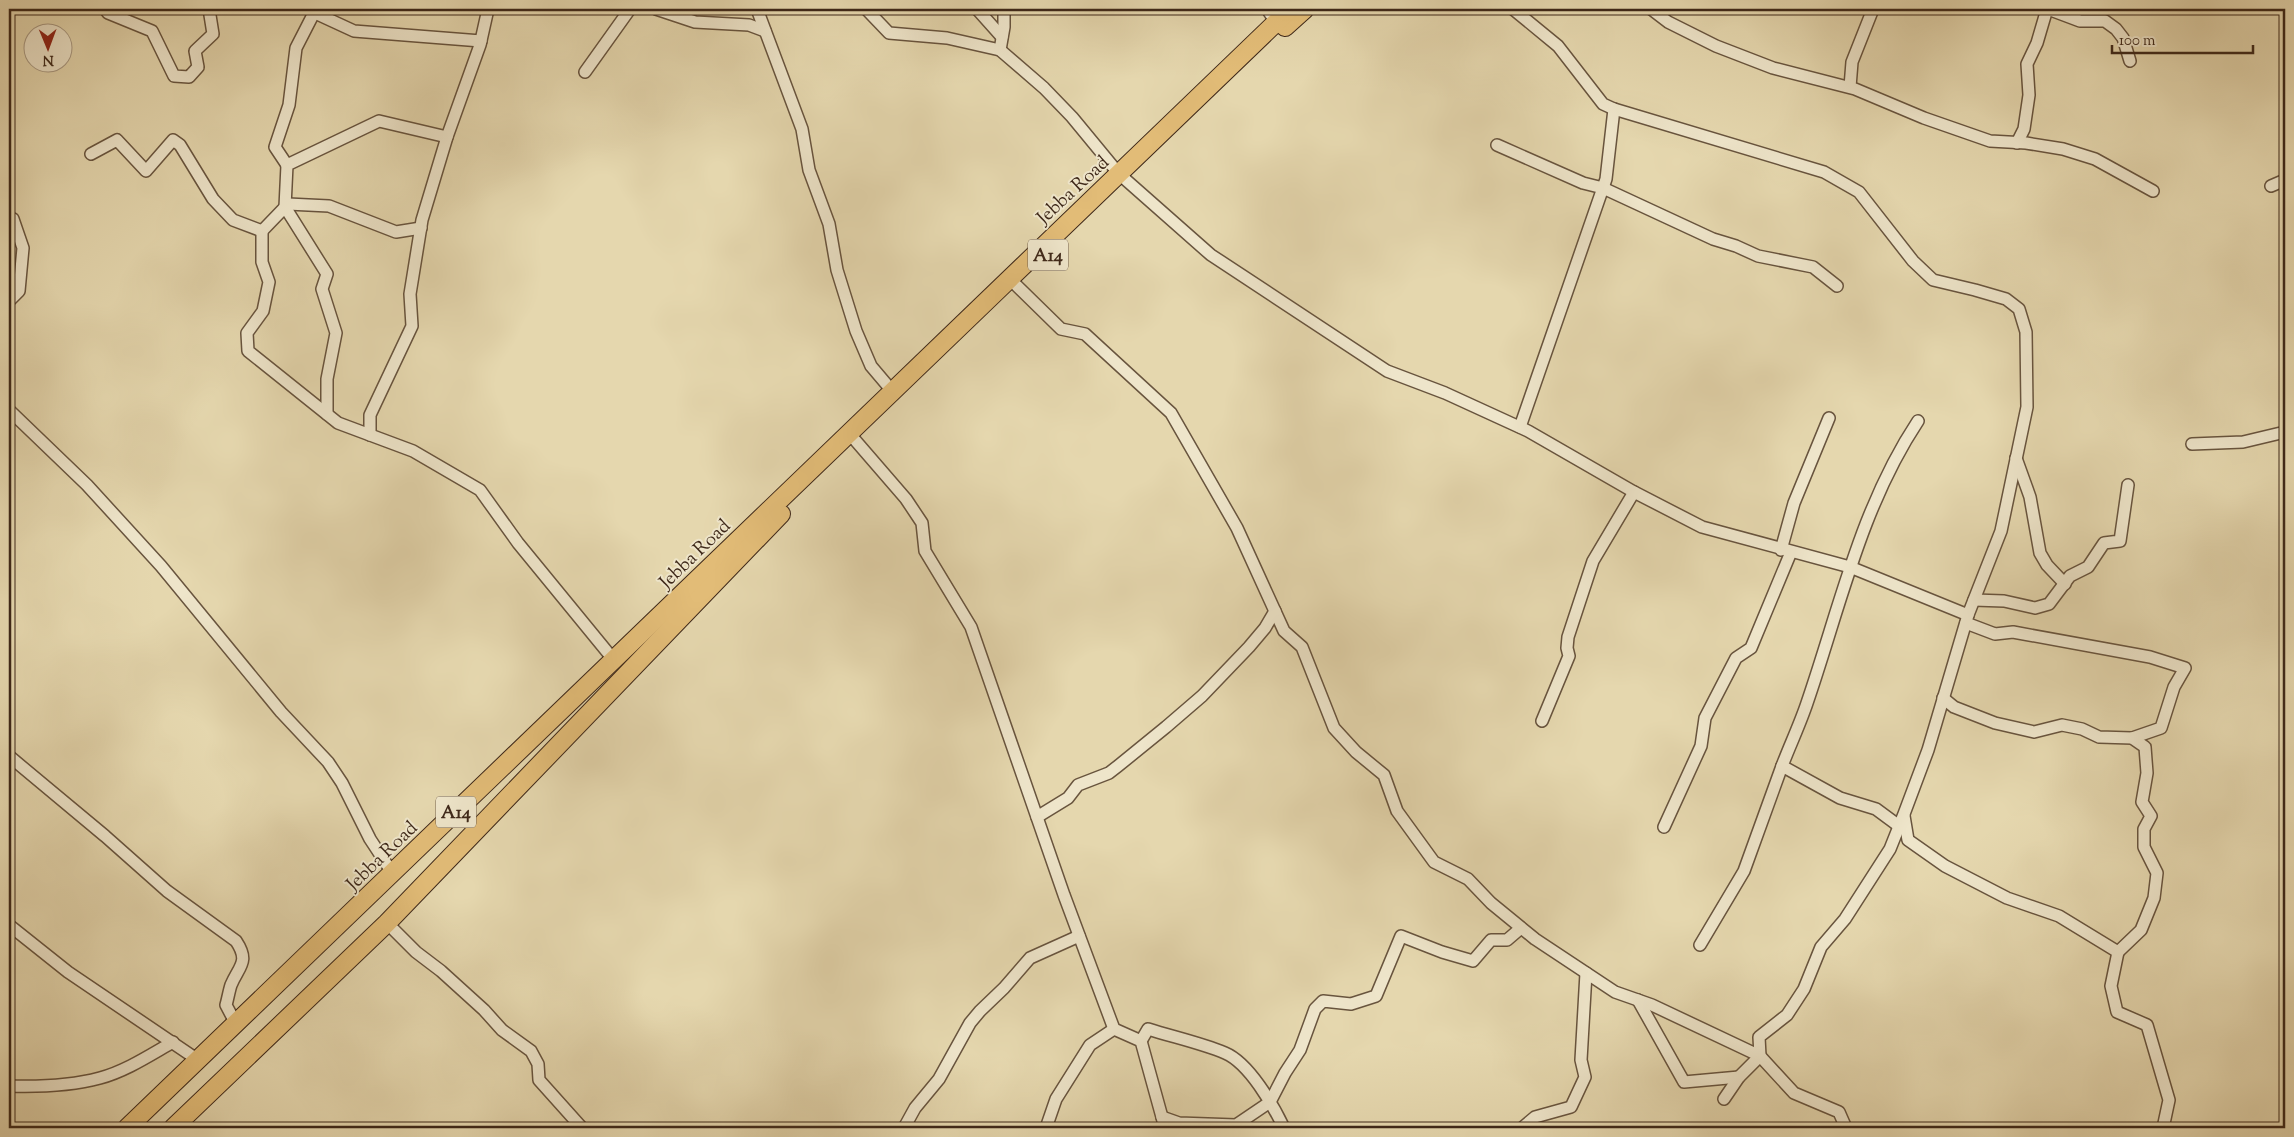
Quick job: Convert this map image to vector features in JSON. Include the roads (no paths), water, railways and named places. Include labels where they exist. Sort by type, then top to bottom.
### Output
[{"type":"highway","name":"Jebba Road","points":[[127,1128],[393,874],[613,659],[787,499],[855,440],[1016,285],[1123,177],[1271,15],[1290,9]]},
{"type":"highway","name":"Jebba Road","points":[[173,1128],[387,923],[787,499],[893,392],[1007,280],[1123,177],[1305,9]]},
{"type":"street","points":[[105,9],[108,13],[152,31],[174,76],[189,77],[198,67],[195,52],[213,34],[209,9]]},
{"type":"street","points":[[370,435],[370,415],[412,326],[410,294],[421,228],[447,137],[481,42],[488,9]]},
{"type":"street","points":[[585,72],[630,9]]},
{"type":"street","points":[[656,9],[695,22],[749,26],[765,31]]},
{"type":"street","points":[[758,9],[802,129],[809,170],[829,224],[837,270],[856,331],[871,366],[893,392]]},
{"type":"street","points":[[866,9],[889,33],[947,38],[1000,50],[1044,88],[1072,117],[1123,177],[1211,256],[1387,371],[1444,393],[1520,427],[1634,492],[1702,527],[1850,568],[1967,619],[1995,634],[2013,632],[2150,657],[2185,668],[2174,687],[2160,728],[2132,738],[2099,736],[2062,725],[2034,732],[1995,723],[1954,707],[1943,698]]},
{"type":"street","points":[[977,9],[1002,37]]},
{"type":"street","points":[[1000,50],[1004,9]]},
{"type":"street","points":[[1513,9],[1558,46],[1596,96],[1614,109],[1824,172],[1860,192],[1913,261],[1933,280],[2006,299],[2019,309],[2026,332],[2027,407],[2001,531],[1967,619],[1904,814],[1890,849],[1846,919],[1821,947],[1804,989],[1787,1015],[1759,1037],[1760,1056],[1739,1077],[1724,1099]]},
{"type":"street","points":[[1651,9],[1668,22],[1716,46],[1773,68],[1850,87],[1924,118],[1990,141],[2017,142],[2063,149],[2094,159],[2153,191]]},
{"type":"street","points":[[1850,87],[1852,62],[1874,9]]},
{"type":"street","points":[[2017,142],[2024,129],[2029,95],[2027,64],[2037,43],[2048,9],[2080,21],[2105,21],[2124,38],[2130,60]]},
{"type":"street","points":[[327,414],[327,379],[336,333],[322,289],[327,274],[285,207],[288,165],[275,147],[289,105],[296,48],[316,11],[354,31],[481,42]]},
{"type":"street","points":[[1520,427],[1606,179],[1614,109]]},
{"type":"street","points":[[288,165],[379,121],[447,137]]},
{"type":"street","points":[[91,154],[117,140],[146,172],[174,140],[180,145],[213,199],[234,220],[262,231]]},
{"type":"street","points":[[1497,145],[1583,183],[1603,188],[1713,239],[1736,246],[1758,256],[1813,267],[1837,286]]},
{"type":"street","points":[[2270,186],[2285,180]]},
{"type":"street","points":[[421,228],[396,232],[329,206],[288,204],[262,231],[262,262],[269,282],[262,311],[248,333],[248,351],[338,423],[413,451],[480,490],[518,543],[613,659]]},
{"type":"street","points":[[9,218],[13,219],[23,248],[19,291],[9,301]]},
{"type":"street","points":[[1016,285],[1061,329],[1085,334],[1171,413],[1237,528],[1284,630],[1302,647],[1334,728],[1356,752],[1384,775],[1397,811],[1434,862],[1468,879],[1491,903],[1521,928],[1615,992],[1638,1000],[1760,1056],[1794,1093],[1839,1112],[1846,1128]]},
{"type":"street","points":[[9,410],[87,485],[161,566],[281,712],[328,762],[342,783],[370,839],[393,874]]},
{"type":"street","points":[[1664,827],[1701,746],[1705,718],[1736,658],[1751,648],[1786,551],[1794,503],[1829,418]]},
{"type":"street","points":[[1700,945],[1744,871],[1807,703],[1875,497],[1894,459],[1918,421]]},
{"type":"street","points":[[2192,444],[2243,442],[2285,432]]},
{"type":"street","points":[[855,440],[906,499],[922,523],[926,551],[971,627],[1079,936],[1114,1029],[1141,1041]]},
{"type":"street","points":[[2016,458],[2030,497],[2040,553],[2047,565],[2065,584]]},
{"type":"street","points":[[1974,600],[2004,601],[2034,608],[2049,604],[2070,576],[2088,567],[2104,543],[2120,541],[2128,485]]},
{"type":"street","points":[[1542,721],[1569,656],[1567,648],[1568,637],[1593,561],[1634,492]]},
{"type":"street","points":[[1037,817],[1068,798],[1078,785],[1108,773],[1118,766],[1202,696],[1249,647],[1265,628],[1275,611]]},
{"type":"street","points":[[2132,738],[2145,747],[2147,773],[2142,802],[2151,816],[2144,829],[2144,846],[2157,873],[2154,898],[2141,930],[2118,952],[2111,986],[2117,1012],[2147,1025],[2169,1100],[2163,1128]]},
{"type":"street","points":[[9,756],[106,836],[167,891],[236,941],[243,952],[242,965],[232,984],[226,1005],[236,1024]]},
{"type":"street","points":[[1782,766],[1840,798],[1876,809],[1899,826]]},
{"type":"street","points":[[1904,814],[1908,840],[1945,866],[2007,898],[2059,916],[2118,952]]},
{"type":"street","points":[[387,923],[416,952],[441,971],[484,1010],[502,1030],[531,1051],[538,1064],[539,1080],[582,1128]]},
{"type":"street","points":[[9,926],[68,972],[198,1060]]},
{"type":"street","points":[[1284,1128],[1270,1102],[1244,1068],[1227,1054],[1148,1029],[1141,1041],[1163,1123],[1236,1125],[1270,1102],[1284,1073],[1300,1050],[1315,1009],[1323,1001],[1351,1004],[1376,996],[1401,936],[1442,952],[1473,961],[1491,940],[1507,940],[1521,928]]},
{"type":"street","points":[[904,1128],[915,1108],[939,1080],[970,1023],[980,1011],[1004,988],[1030,958],[1079,936]]},
{"type":"street","points":[[1522,1128],[1535,1117],[1571,1108],[1585,1077],[1581,1060],[1586,973]]},
{"type":"street","points":[[1638,1000],[1684,1082],[1739,1077]]},
{"type":"street","points":[[1046,1128],[1056,1099],[1090,1045],[1114,1029]]},
{"type":"street","points":[[9,1086],[60,1086],[101,1078],[134,1064],[173,1042]]}]
